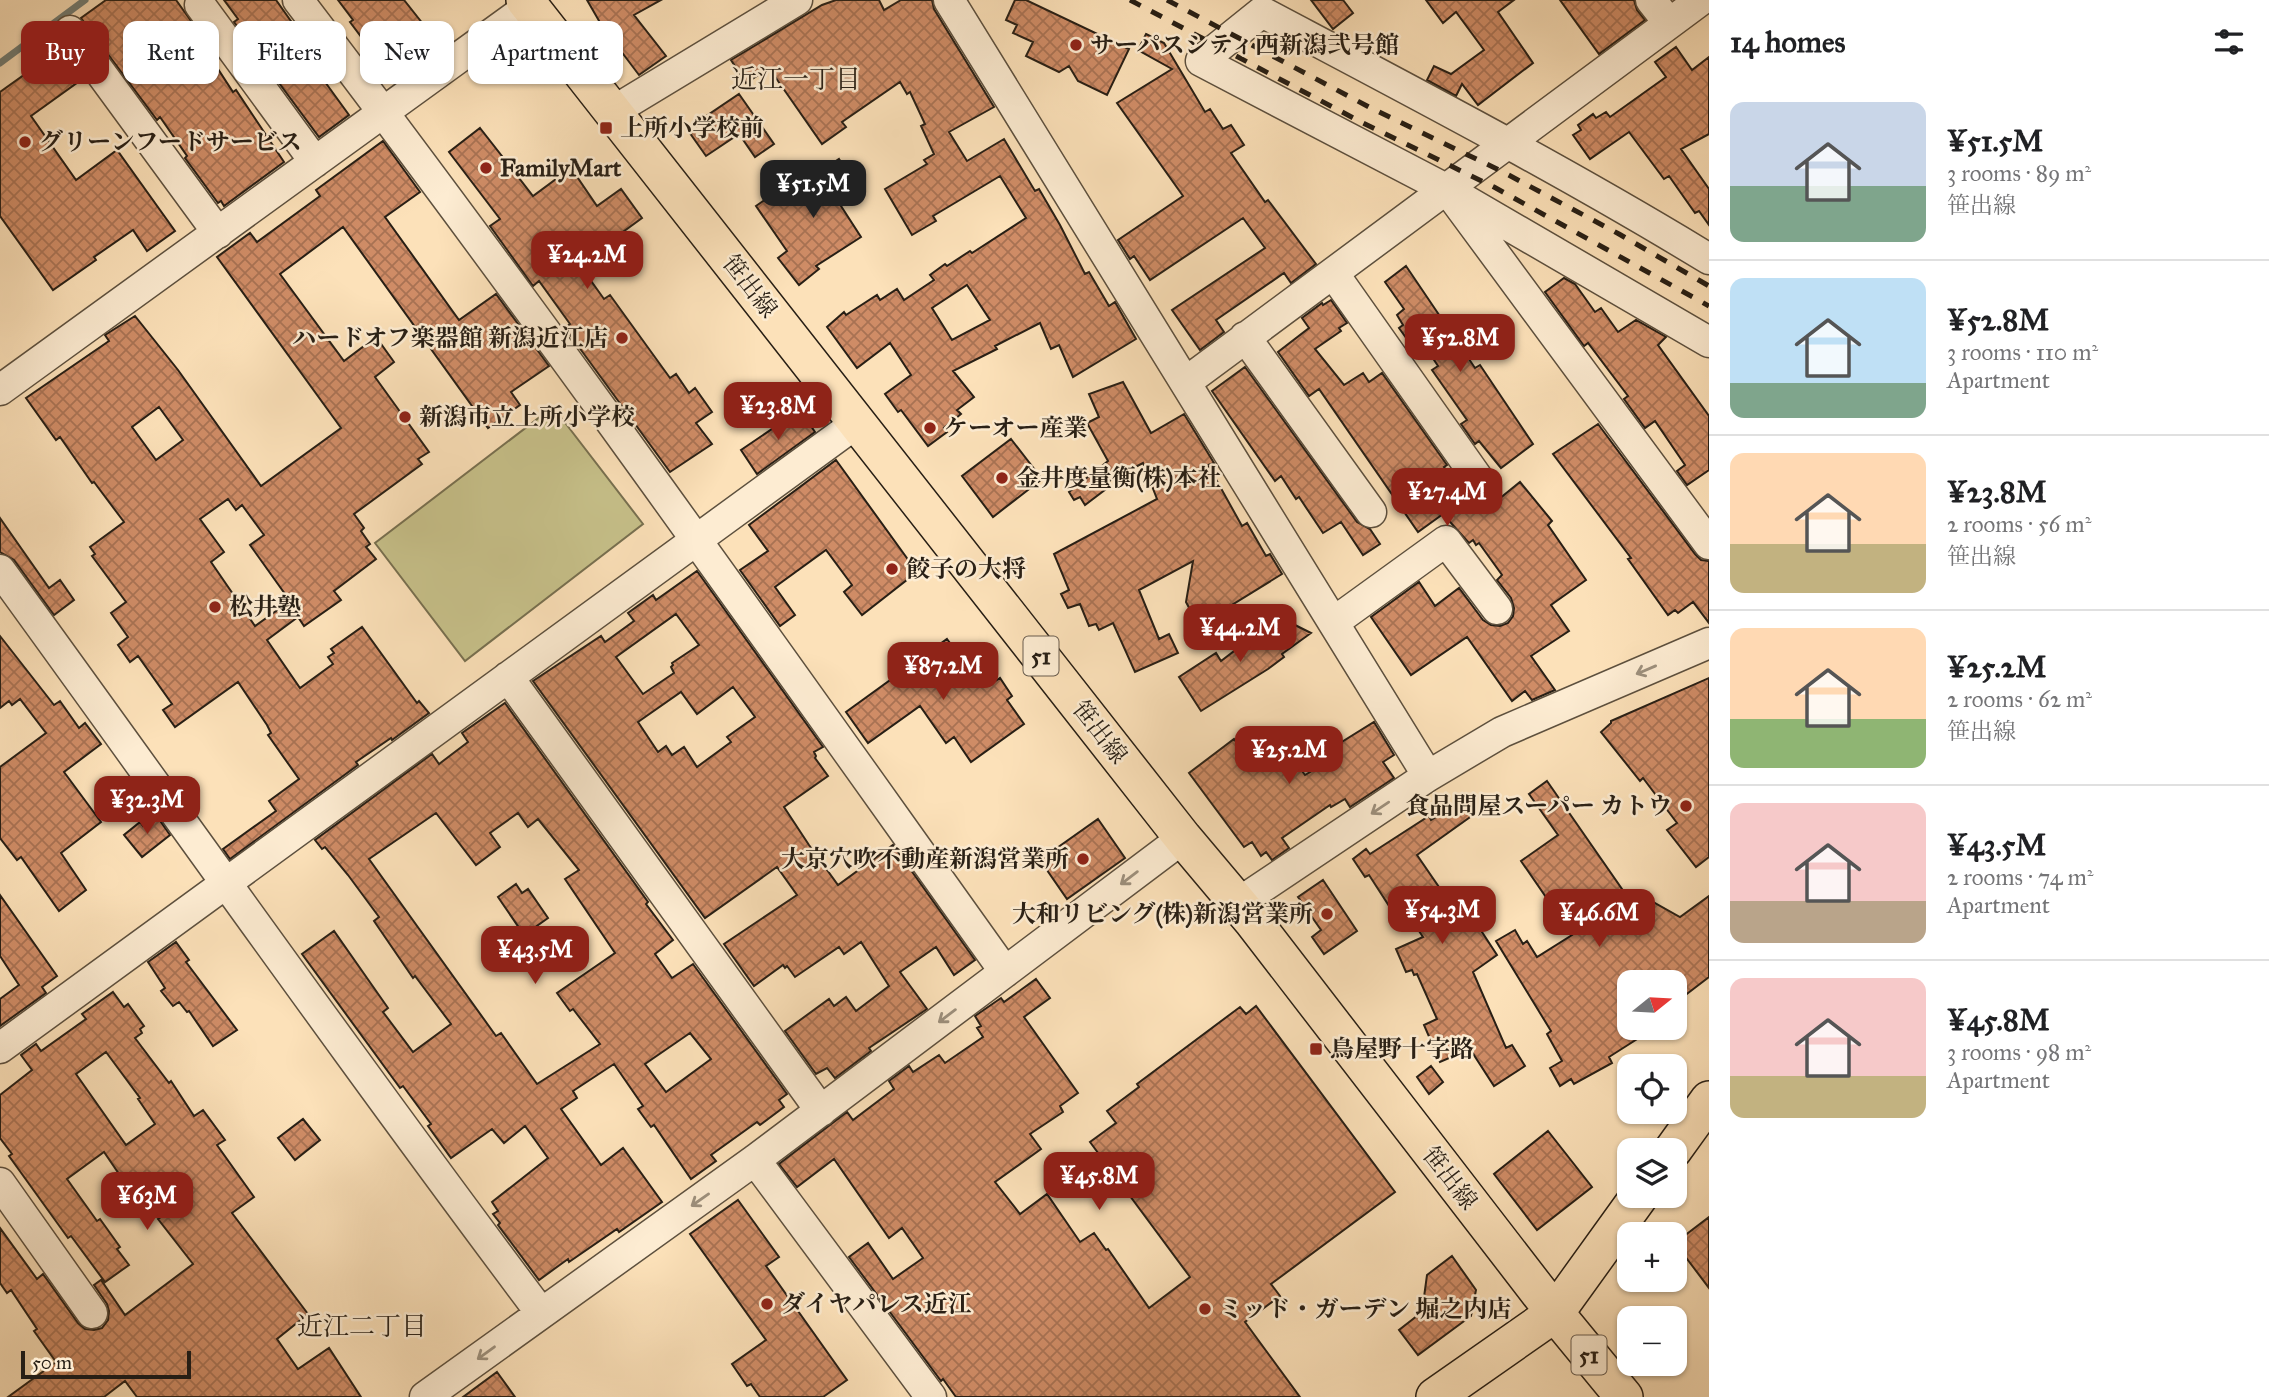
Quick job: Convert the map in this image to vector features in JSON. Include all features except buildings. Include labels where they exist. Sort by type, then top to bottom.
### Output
[{"type":"main road","name":"笹出線","points":[[527,3],[1183,838],[1261,931],[1555,1313],[1624,1397]]},
{"type":"main road","points":[[1681,1138],[1709,1100]]},
{"type":"main road","points":[[1435,1397],[1555,1313],[1631,1208]]},
{"type":"street","points":[[298,0],[384,112],[1005,972]]},
{"type":"street","points":[[612,112],[797,0]]},
{"type":"street","points":[[949,0],[1428,776]]},
{"type":"street","points":[[0,390],[384,112],[527,3]]},
{"type":"street","points":[[200,5],[315,162]]},
{"type":"street","points":[[1186,382],[1508,143],[1660,12],[1703,6]]},
{"type":"street","points":[[1709,259],[1613,201],[1262,12],[1201,61],[1446,189],[1709,342]]},
{"type":"street","points":[[109,84],[218,233]]},
{"type":"street","points":[[1446,189],[1709,544]]},
{"type":"street","points":[[1333,272],[1481,483]]},
{"type":"street","points":[[1245,337],[1370,512]]},
{"type":"street","points":[[0,1048],[858,422]]},
{"type":"street","points":[[1334,622],[1446,541],[1497,608]]},
{"type":"street","points":[[0,570],[227,881],[388,1108],[541,1313]]},
{"type":"street","points":[[1237,904],[1428,776],[1502,732],[1709,643]]},
{"type":"street","points":[[509,677],[821,1111]]},
{"type":"street","points":[[425,1397],[755,1160],[1183,838]]},
{"type":"street","points":[[755,1160],[931,1397]]},
{"type":"street","points":[[0,1183],[92,1313]]},
{"type":"shaded area","points":[[553,407],[643,524],[465,661],[375,543]]},
{"type":"waterway","points":[[0,63],[85,0]]},
{"type":"railway","points":[[1130,0],[1361,122],[1494,187],[1709,306]]},
{"type":"railway","points":[[1167,0],[1369,107],[1503,172],[1709,286]]},
{"type":"place","name":"サーパスシティ西新潟弐号館","points":[[1076,45]]},
{"type":"place","name":"上所小学校前","points":[[606,128]]},
{"type":"place","name":"グリーンフードサービス","points":[[25,142]]},
{"type":"place","name":"FamilyMart","points":[[486,168]]},
{"type":"place","name":"ハードオフ楽器館 新潟近江店","points":[[622,338]]},
{"type":"place","name":"新潟市立上所小学校","points":[[405,417]]},
{"type":"place","name":"ケーオー産業","points":[[930,428]]},
{"type":"place","name":"金井度量衡(株)本社","points":[[1002,478]]},
{"type":"place","name":"餃子の大将","points":[[892,569]]},
{"type":"place","name":"松井塾","points":[[215,607]]},
{"type":"place","name":"食品問屋スーパー カトウ","points":[[1686,806]]},
{"type":"place","name":"大京穴吹不動産新潟営業所","points":[[1083,859]]},
{"type":"place","name":"大和リビング(株)新潟営業所","points":[[1327,914]]},
{"type":"place","name":"鳥屋野十字路","points":[[1316,1049]]},
{"type":"place","name":"ダイヤパレス近江","points":[[767,1304]]},
{"type":"place","name":"ミッド・ガーデン 堀之内店","points":[[1205,1309]]},
{"type":"district","name":"近江一丁目","points":[[796,79]]},
{"type":"district","name":"近江二丁目","points":[[362,1326]]}]
